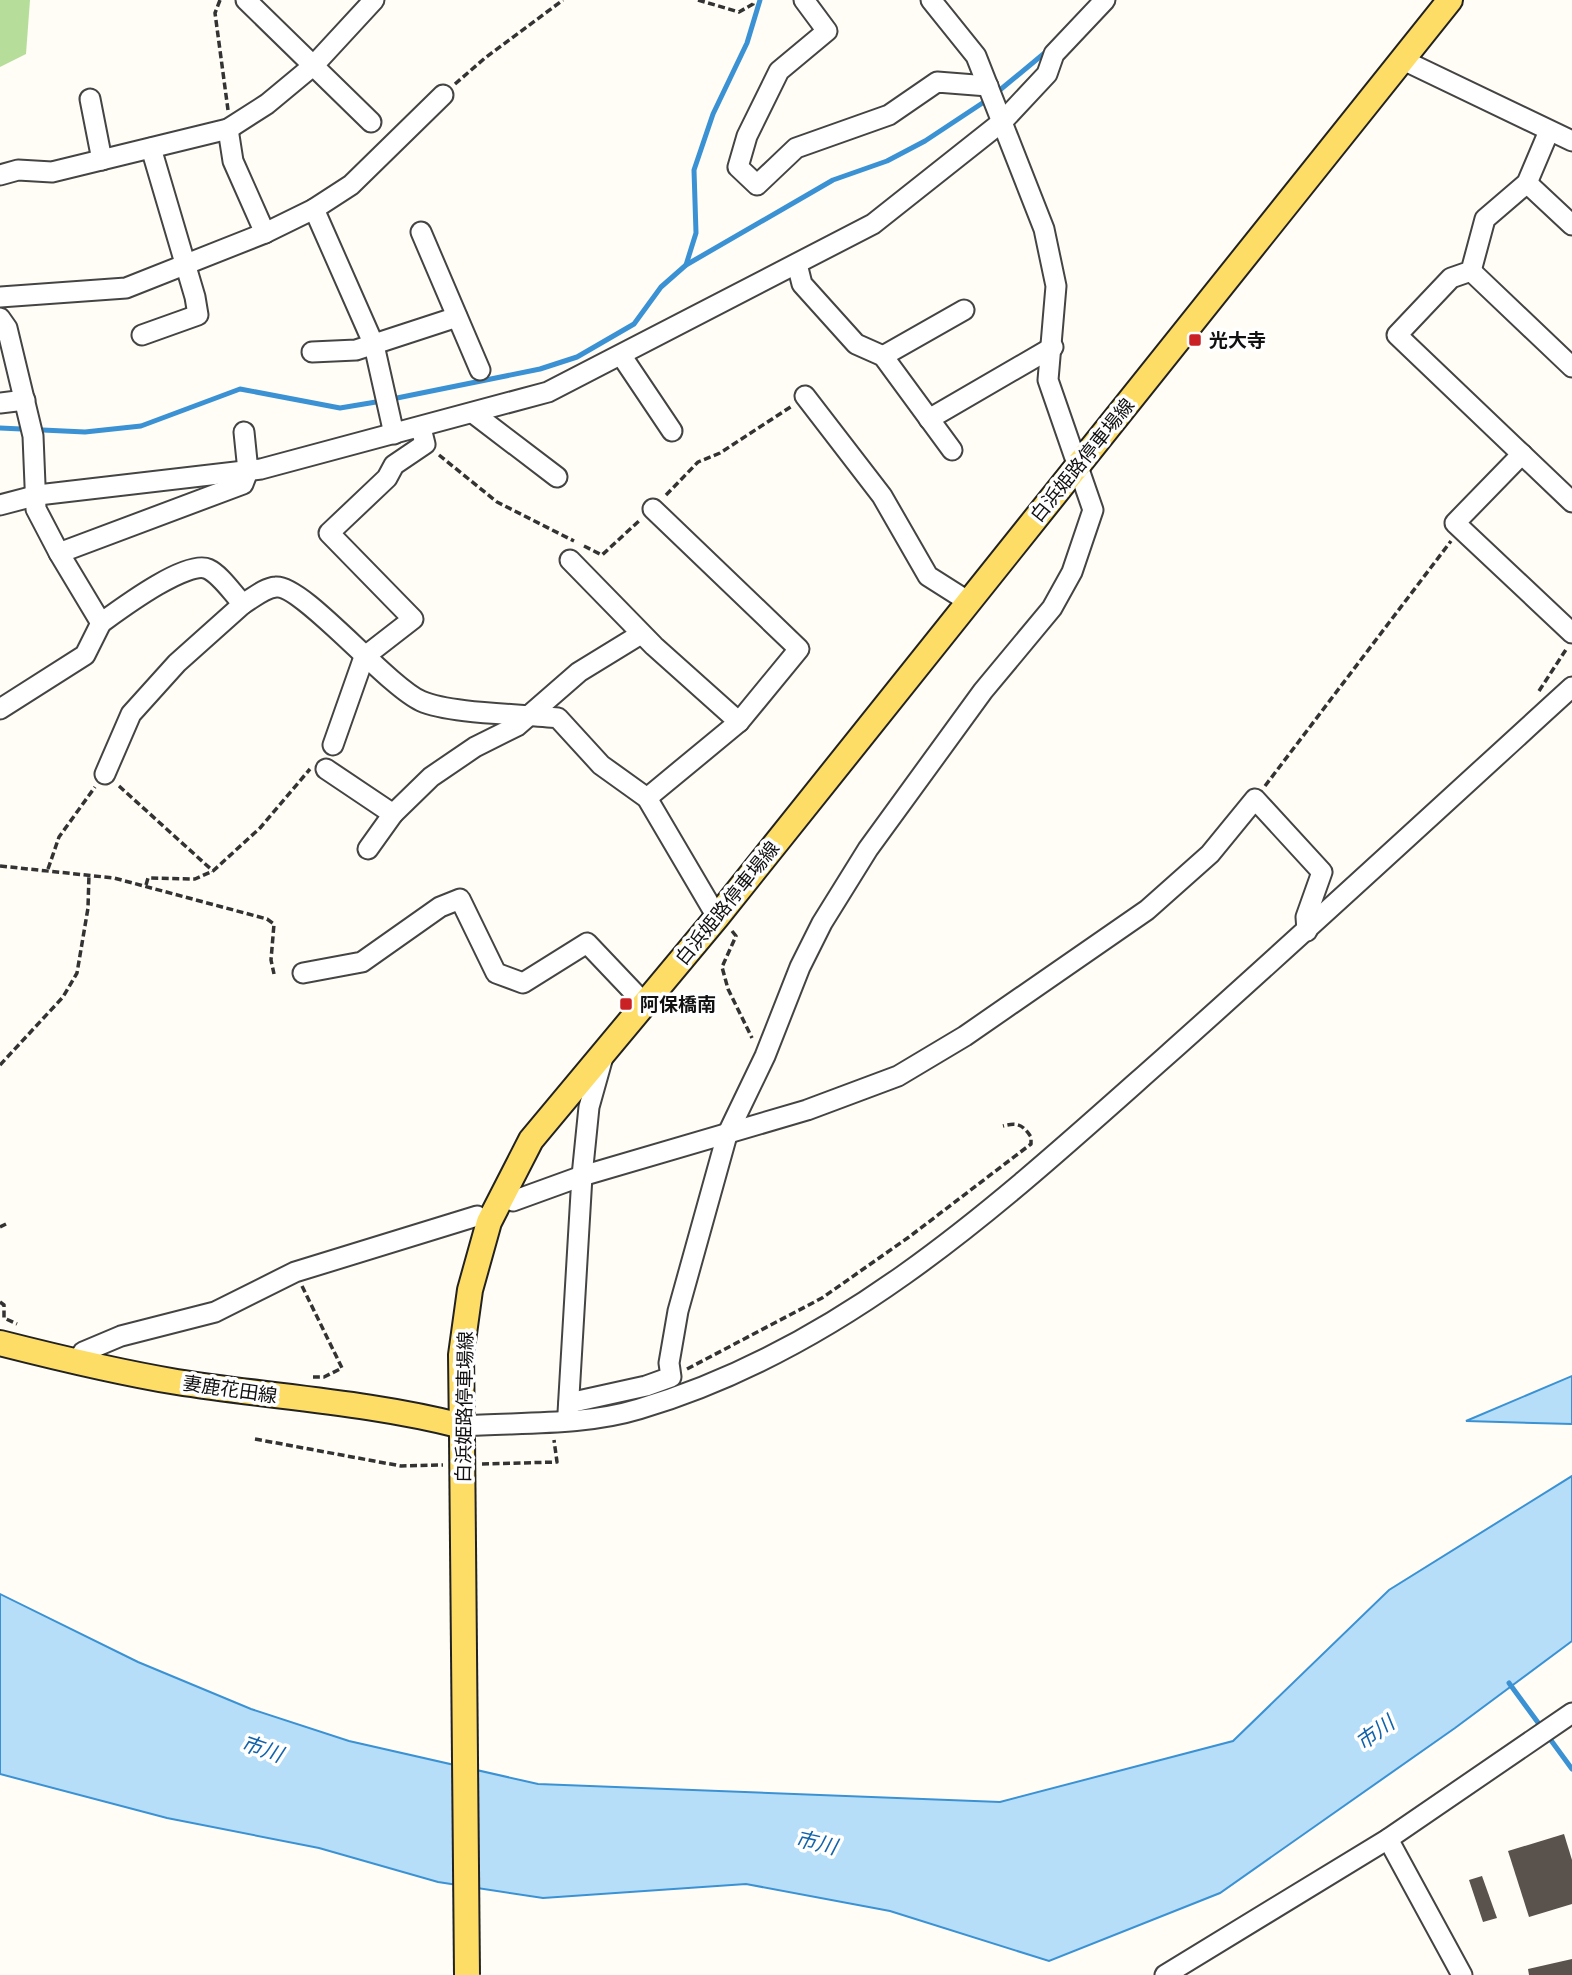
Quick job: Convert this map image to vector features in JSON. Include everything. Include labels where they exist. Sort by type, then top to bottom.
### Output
[{"type":"main road","name":"白浜姫路停車場線","points":[[467,1975],[461,1355],[470,1290],[489,1222],[531,1140],[717,917],[1450,0]]},
{"type":"main road","name":"妻鹿花田線","points":[[0,1343],[78,1363],[176,1382],[418,1415],[462,1431]]},
{"type":"street","points":[[246,0],[371,122]]},
{"type":"street","points":[[0,176],[18,170],[52,172],[228,130],[267,104],[314,65],[374,0]]},
{"type":"street","points":[[804,0],[827,31],[779,71],[747,136],[738,167],[757,185],[796,148],[889,115],[937,82],[988,86]]},
{"type":"street","points":[[462,1431],[563,1414],[671,1377],[669,1363],[680,1300],[727,1135],[765,1056],[816,933],[868,849],[983,691],[1052,608],[1072,572],[1093,510],[1048,380],[1053,347],[1056,286],[1044,229],[976,56],[931,0]]},
{"type":"street","points":[[333,745],[364,657],[413,619],[329,533],[387,478],[394,465],[423,436],[473,413],[548,393],[873,224],[1003,121],[1047,74],[1054,54],[1105,0]]},
{"type":"street","points":[[1403,60],[1572,141]]},
{"type":"street","points":[[0,297],[126,288],[186,267],[265,233],[314,209],[351,185],[443,95]]},
{"type":"street","points":[[90,99],[102,160]]},
{"type":"street","points":[[228,130],[233,161],[265,233]]},
{"type":"street","points":[[1471,271],[1485,219],[1527,183],[1549,131]]},
{"type":"street","points":[[142,335],[198,315],[151,148]]},
{"type":"street","points":[[1527,183],[1572,225]]},
{"type":"street","points":[[314,209],[374,345],[394,434]]},
{"type":"street","points":[[421,232],[480,370]]},
{"type":"street","points":[[797,264],[802,284],[856,344],[883,356],[952,450]]},
{"type":"street","points":[[1471,271],[1572,367]]},
{"type":"street","points":[[1471,271],[1451,278],[1397,335],[1572,502]]},
{"type":"street","points":[[883,356],[964,310]]},
{"type":"street","points":[[312,352],[374,345],[457,317]]},
{"type":"street","points":[[0,318],[7,328],[33,436],[38,495],[36,509],[101,623]]},
{"type":"street","points":[[929,419],[1053,347]]},
{"type":"street","points":[[621,355],[672,431]]},
{"type":"street","points":[[805,396],[881,496],[928,576],[969,602]]},
{"type":"street","points":[[0,403],[26,407]]},
{"type":"street","points":[[473,413],[557,477]]},
{"type":"street","points":[[59,553],[243,484],[248,471],[244,432]]},
{"type":"street","points":[[0,505],[38,495],[248,471],[394,434],[423,436]]},
{"type":"street","points":[[1522,454],[1455,523],[1572,633]]},
{"type":"street","points":[[647,798],[739,722],[799,649],[653,509]]},
{"type":"street","points":[[570,560],[641,634],[739,722]]},
{"type":"street","points":[[0,709],[85,655],[101,623],[146,591],[197,567],[209,569],[243,604]]},
{"type":"street","points":[[105,774],[123,728],[138,705],[177,663],[243,604],[278,586],[297,594],[364,657],[421,701],[458,709],[558,718],[601,765],[647,798],[717,917]]},
{"type":"street","points":[[368,849],[393,814],[431,777],[475,747],[517,726],[579,672],[641,634]]},
{"type":"street","points":[[563,1414],[596,1419],[638,1410],[732,1376],[873,1299],[996,1207],[1307,931],[1572,687]]},
{"type":"street","points":[[326,769],[393,814]]},
{"type":"street","points":[[513,1201],[582,1177],[807,1110],[898,1076],[965,1036],[1147,911],[1210,854],[1255,799],[1322,872],[1306,917],[1307,931]]},
{"type":"street","points":[[303,973],[362,962],[440,907],[460,898],[496,973],[523,983],[587,943],[644,1003]]},
{"type":"street","points":[[563,1414],[589,1107],[605,1049]]},
{"type":"street","points":[[78,1363],[83,1352],[108,1342],[215,1312],[295,1272],[477,1216]]},
{"type":"street","points":[[1165,1975],[1388,1839],[1566,1718]]},
{"type":"street","points":[[1388,1839],[1462,1975]]},
{"type":"path","points":[[219,0],[215,13],[228,130]]},
{"type":"path","points":[[443,95],[485,58],[563,0]]},
{"type":"path","points":[[698,0],[739,12],[753,4],[754,0]]},
{"type":"path","points":[[423,436],[497,502],[602,555],[653,509],[698,462],[720,453],[805,396]]},
{"type":"path","points":[[1255,799],[1461,529]]},
{"type":"path","points":[[1536,695],[1572,640]]},
{"type":"path","points":[[145,886],[148,878],[195,879],[213,871],[260,828],[289,790],[333,745]]},
{"type":"path","points":[[48,869],[60,837],[105,774],[213,871]]},
{"type":"path","points":[[0,866],[89,874],[267,919],[274,924],[271,960],[274,974]]},
{"type":"path","points":[[0,1065],[63,997],[77,973],[88,908],[89,874]]},
{"type":"path","points":[[717,917],[736,936],[722,967],[728,989],[756,1048],[765,1056]]},
{"type":"path","points":[[671,1377],[822,1298],[909,1237],[1031,1143],[1031,1137],[1023,1126],[1014,1123],[1003,1126]]},
{"type":"path","points":[[0,1227],[6,1224]]},
{"type":"path","points":[[295,1272],[342,1368],[324,1377],[301,1377]]},
{"type":"path","points":[[479,1464],[557,1462],[563,1414]]},
{"type":"path","points":[[255,1439],[401,1466],[453,1465]]},
{"type":"green space","points":[[0,0],[30,0],[26,54],[0,67]]},
{"type":"water","points":[[1572,1376],[1572,1424],[1466,1421]]},
{"type":"water","name":"市川","points":[[1572,1476],[1572,1641],[1455,1728],[1220,1893],[1049,1961],[890,1911],[746,1884],[543,1898],[438,1882],[319,1848],[167,1818],[0,1774],[0,1594],[138,1662],[251,1709],[349,1741],[538,1784],[1000,1802],[1233,1741],[1389,1590]]},
{"type":"building","points":[[1564,1834],[1572,1860],[1572,1904],[1529,1917],[1508,1851]]},
{"type":"building","points":[[1482,1876],[1497,1918],[1483,1922],[1469,1880]]},
{"type":"building","points":[[1572,1959],[1572,1975],[1529,1975],[1528,1969]]},
{"type":"waterway","points":[[686,265],[696,233],[694,170],[713,114],[747,43],[760,0]]},
{"type":"waterway","points":[[995,94],[1047,51]]},
{"type":"waterway","points":[[392,399],[540,369],[577,357],[634,324],[661,287],[686,265],[833,180],[887,161],[925,141],[987,100]]},
{"type":"waterway","points":[[0,428],[85,432],[141,426],[240,389],[340,408],[382,401]]},
{"type":"waterway","points":[[1509,1683],[1572,1769]]},
{"type":"place","name":"光大寺","points":[[1195,340]]},
{"type":"place","name":"阿保橋南","points":[[626,1004]]}]
